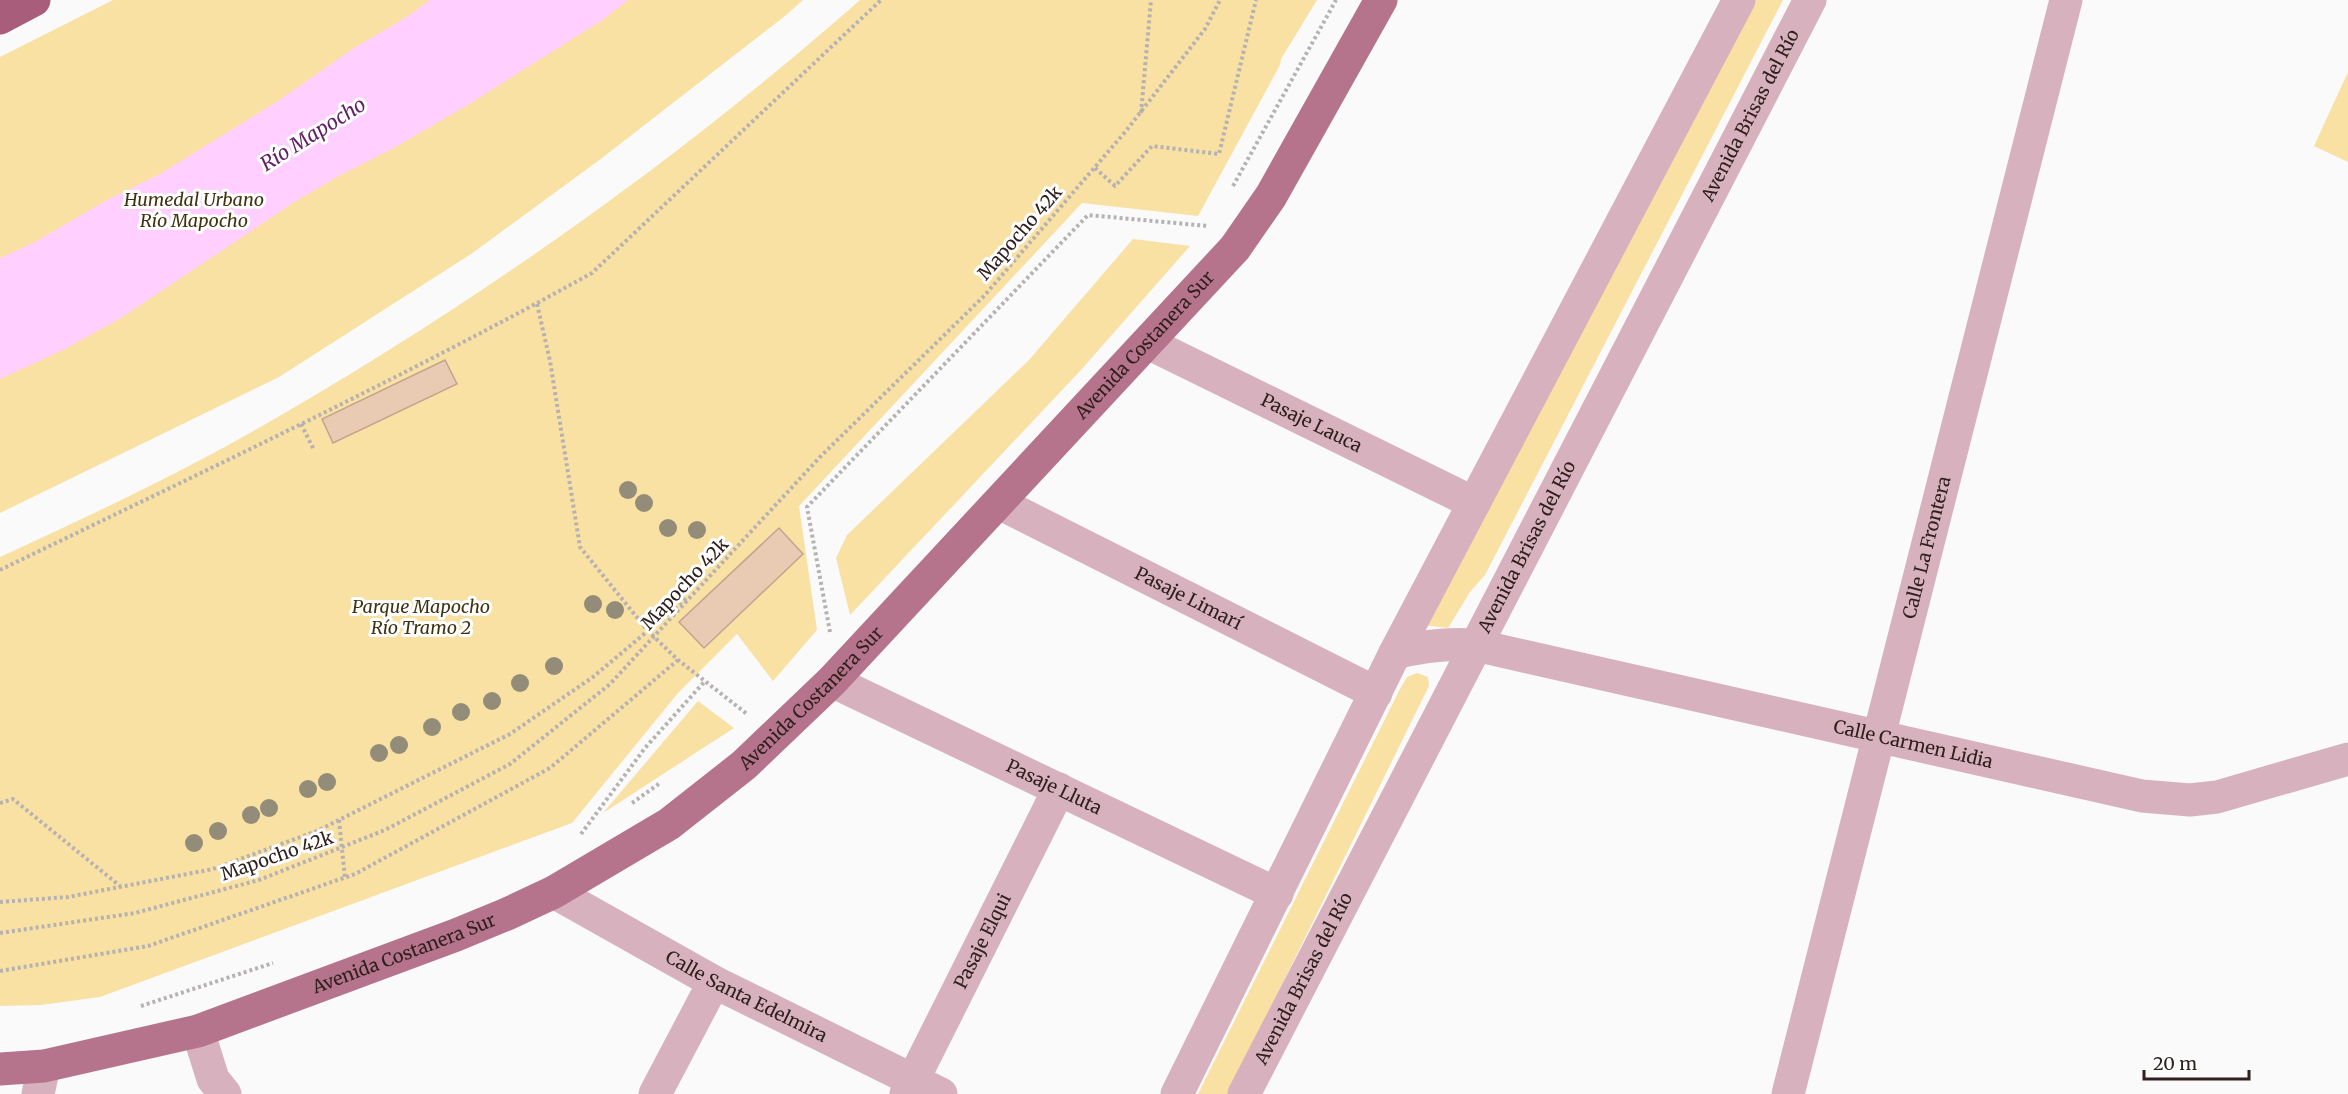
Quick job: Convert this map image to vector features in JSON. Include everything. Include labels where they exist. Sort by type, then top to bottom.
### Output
[{"type":"highway","points":[[0,18],[34,0]]},
{"type":"main road","name":"Avenida Costanera Sur","points":[[0,1069],[41,1080],[198,1031],[456,935],[554,892],[634,847],[706,797],[776,736],[832,681],[1235,248],[1262,212],[1381,0]]},
{"type":"street","points":[[1177,1094],[1395,653],[1739,0]]},
{"type":"street","name":"Avenida Brisas del Río","points":[[1244,1094],[1810,0]]},
{"type":"street","name":"Calle La Frontera","points":[[1788,1094],[2066,0]]},
{"type":"street","name":"Pasaje Lauca","points":[[1148,343],[1474,503]]},
{"type":"street","name":"Pasaje Limarí","points":[[999,503],[1376,693]]},
{"type":"street","name":"Calle Carmen Lidia","points":[[1395,653],[1421,646],[1475,645],[2142,796],[2166,799],[2217,797],[2348,759]]},
{"type":"street","name":"Pasaje Lluta","points":[[832,681],[1277,894]]},
{"type":"street","name":"Pasaje Elqui","points":[[920,1089],[1059,789]]},
{"type":"street","name":"Calle Santa Edelmira","points":[[554,892],[714,982],[920,1089]]},
{"type":"street","points":[[655,1094],[714,982]]},
{"type":"street","points":[[198,1031],[213,1079],[225,1094]]},
{"type":"path","points":[[0,570],[301,424],[592,273],[881,0]]},
{"type":"path","points":[[1141,113],[1151,0]]},
{"type":"path","name":"Mapocho 42k","points":[[0,933],[135,913],[259,880],[385,831],[510,764],[610,684],[820,457],[984,296],[1141,113],[1205,29],[1220,0]]},
{"type":"path","points":[[1095,168],[1115,186],[1152,146],[1220,154],[1256,0]]},
{"type":"path","points":[[1228,195],[1336,0]]},
{"type":"path","points":[[830,633],[807,507],[1089,215],[1211,226],[1205,236]]},
{"type":"path","points":[[537,303],[550,361],[579,548],[648,631],[678,660],[776,736]]},
{"type":"path","points":[[301,424],[314,450]]},
{"type":"path","points":[[0,902],[69,897],[213,869],[317,831],[510,734],[593,677],[702,585]]},
{"type":"path","points":[[0,971],[148,946],[345,878],[550,768],[678,660]]},
{"type":"path","points":[[596,827],[577,840],[645,748],[705,681]]},
{"type":"path","points":[[624,808],[661,783]]},
{"type":"path","points":[[0,803],[14,799],[121,887]]},
{"type":"path","points":[[339,820],[345,878]]},
{"type":"path","points":[[133,1008],[279,961]]},
{"type":"green space","name":"Humedal Urbano Río Mapocho","points":[[113,0],[803,0],[602,158],[471,254],[279,377],[0,513],[0,57]]},
{"type":"green space","name":"Parque Mapocho Río Tramo 2","points":[[860,0],[1317,0],[1281,59],[1280,65],[1198,216],[1082,203],[799,506],[817,630],[773,681],[737,634],[678,693],[572,823],[100,997],[41,1005],[0,1006],[0,557],[199,461],[264,425],[421,330],[572,228],[646,173],[719,118]]},
{"type":"green space","points":[[1749,0],[1783,0],[1485,575],[1470,592],[1448,628],[1423,625]]},
{"type":"green space","points":[[2348,72],[2348,162],[2314,146]]},
{"type":"green space","points":[[1133,239],[1190,246],[1081,370],[850,615],[836,558],[847,535],[1029,360]]},
{"type":"green space","points":[[1417,673],[1428,677],[1429,686],[1228,1094],[1198,1094],[1400,689],[1407,677]]},
{"type":"green space","points":[[698,701],[734,728],[603,813]]},
{"type":"water","name":"Río Mapocho","points":[[430,0],[628,0],[604,19],[466,106],[296,201],[121,318],[65,349],[0,379],[0,258],[35,242],[107,200],[160,174],[278,101],[354,48],[405,18]]},
{"type":"building","points":[[445,360],[457,384],[333,443],[322,419]]},
{"type":"building","points":[[779,528],[803,554],[704,648],[679,622]]}]
